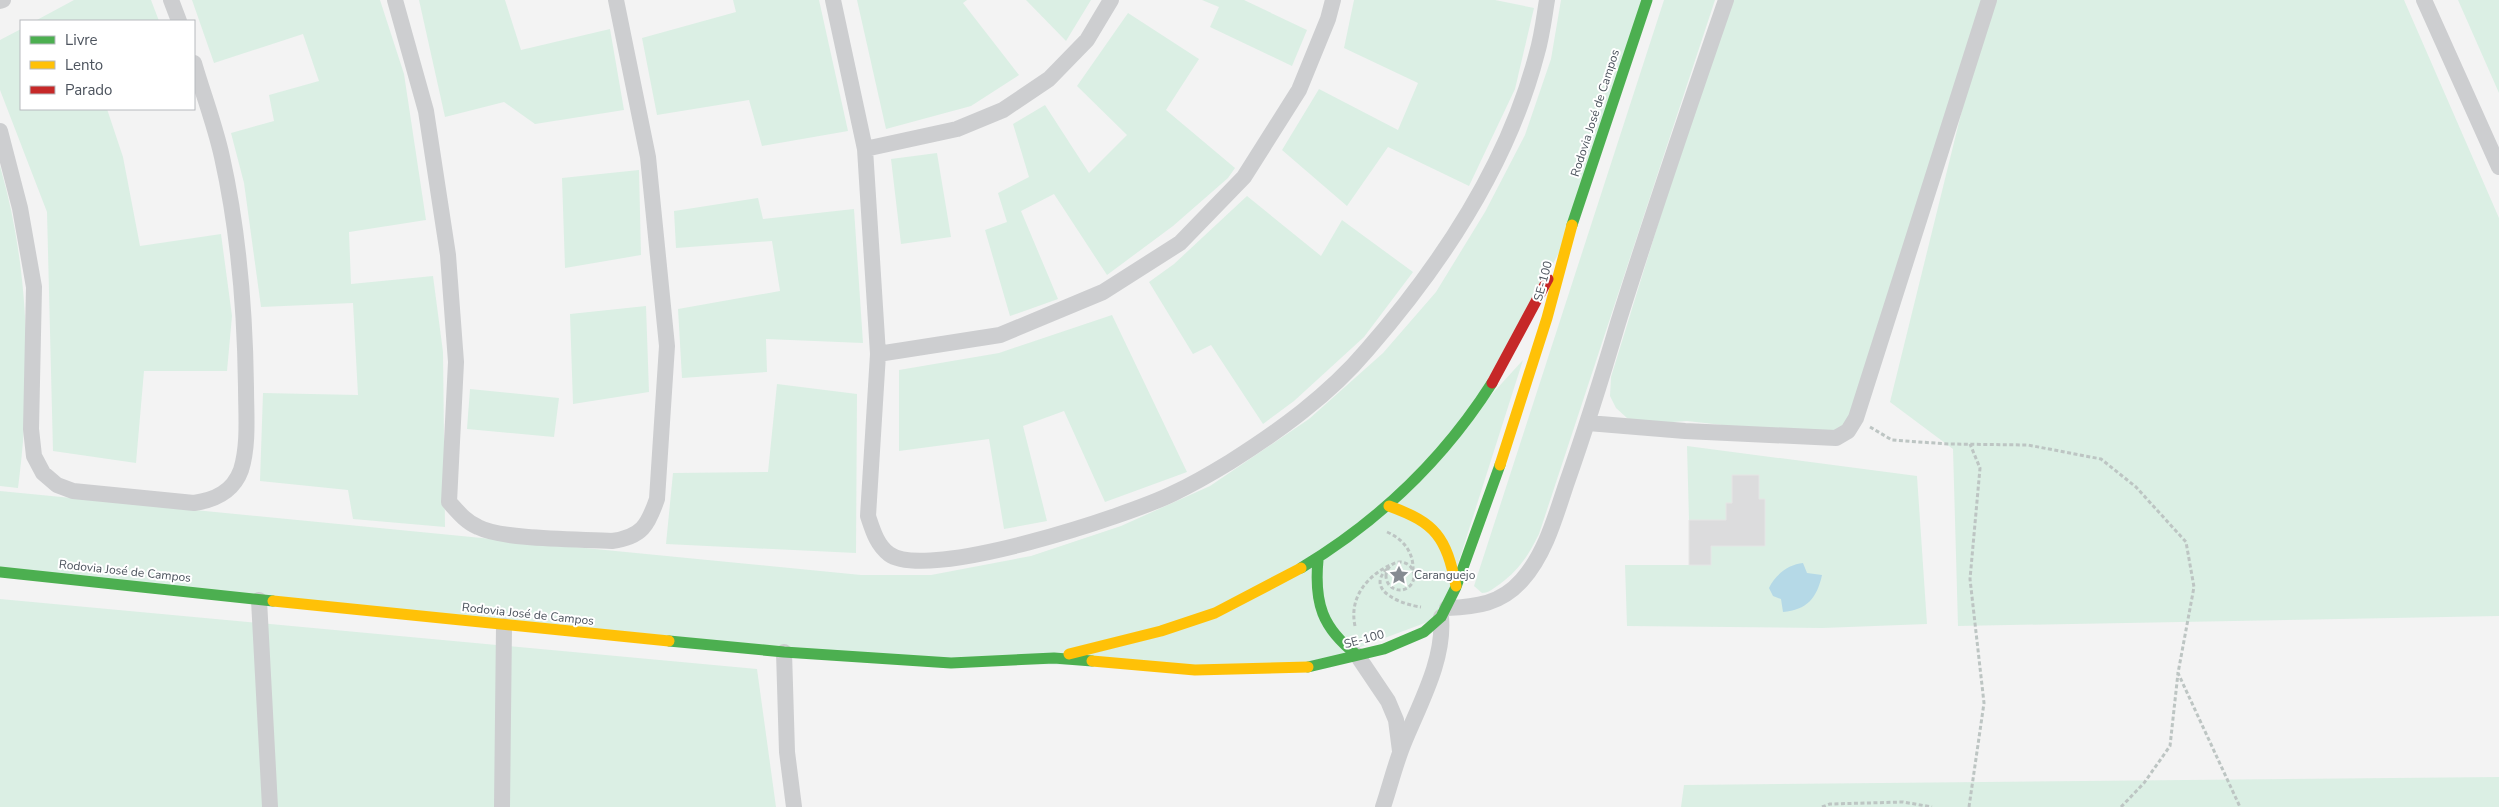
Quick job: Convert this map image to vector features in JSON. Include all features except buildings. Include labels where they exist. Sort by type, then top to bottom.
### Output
[{"type":"main road","name":"Rodovia José de Campos","points":[[1569,235],[1647,0]]},
{"type":"main road","name":"SE-100","points":[[1054,658],[1142,636],[1216,613],[1318,560],[1389,506],[1444,449],[1481,400],[1515,344],[1569,235]]},
{"type":"main road","name":"SE-100","points":[[1054,658],[1195,670],[1304,668],[1384,649],[1424,632],[1444,613],[1456,587],[1494,482],[1547,318],[1569,235]]},
{"type":"main road","points":[[1389,506],[1423,519],[1438,533],[1450,552],[1456,587]]},
{"type":"main road","points":[[1318,560],[1315,579],[1317,601],[1326,625],[1342,645],[1357,655]]},
{"type":"main road","name":"Rodovia José de Campos","points":[[0,572],[504,626],[784,652],[952,663],[1054,658]]},
{"type":"street","points":[[171,0],[179,20]]},
{"type":"street","points":[[395,0],[426,111],[448,255],[456,362],[450,502],[462,516],[478,528],[504,534],[612,541],[627,539],[642,531],[658,499],[667,346],[648,157],[616,0]]},
{"type":"street","points":[[833,0],[866,149],[878,354],[868,516],[876,539],[890,555],[907,561],[922,563],[1010,548],[1097,523],[1173,494],[1230,461],[1303,412],[1365,352],[1427,278],[1482,191],[1512,128],[1537,54],[1547,0]]},
{"type":"street","points":[[866,149],[957,129],[1003,110],[1049,79],[1087,40],[1111,0]]},
{"type":"street","points":[[878,354],[1000,335],[1104,292],[1180,242],[1244,177],[1289,106],[1303,81],[1328,19],[1333,0]]},
{"type":"street","points":[[1383,807],[1400,753],[1440,652],[1444,613],[1491,603],[1509,593],[1522,580],[1536,560],[1552,525],[1588,423],[1653,212],[1726,0]]},
{"type":"street","points":[[1588,423],[1685,432],[1836,438],[1848,431],[1856,418],[1990,0]]},
{"type":"street","points":[[2424,0],[2499,167]]},
{"type":"street","points":[[0,131],[20,208],[34,287],[31,429],[34,456],[44,473],[57,485],[74,491],[194,502],[212,500],[227,490],[240,471],[246,442],[246,320],[236,222],[222,155],[195,66]]},
{"type":"street","points":[[259,600],[270,807]]},
{"type":"street","points":[[502,807],[504,626]]},
{"type":"street","points":[[784,652],[787,752],[794,807]]},
{"type":"street","points":[[1357,655],[1388,700],[1396,720],[1400,753]]},
{"type":"path","points":[[1856,418],[1892,440],[2028,445],[2101,459],[2136,487],[2186,542],[2194,587],[2178,673],[2170,746],[2144,783],[2122,807]]},
{"type":"path","points":[[1969,807],[1984,704],[1970,579],[1980,468],[1970,444]]},
{"type":"path","points":[[1361,527],[1380,529],[1395,535],[1405,544],[1412,556],[1414,576],[1411,585],[1407,589],[1398,591],[1386,582],[1388,567]]},
{"type":"path","points":[[1356,627],[1353,618],[1360,590],[1375,574],[1403,562],[1413,571]]},
{"type":"path","points":[[1388,567],[1381,577],[1381,586],[1385,593],[1394,600],[1444,613]]},
{"type":"path","points":[[2178,673],[2240,807]]},
{"type":"path","points":[[1822,807],[1830,804],[1903,802],[1932,807]]},
{"type":"green space","points":[[74,0],[151,0],[159,20],[37,20]]},
{"type":"green space","points":[[192,0],[380,0],[404,74],[426,220],[349,232],[351,284],[433,276],[443,352],[445,527],[353,519],[348,490],[260,481],[263,393],[358,395],[353,303],[261,307],[244,183],[231,133],[274,121],[269,95],[319,81],[303,34],[214,63]]},
{"type":"green space","points":[[419,0],[505,0],[521,50],[610,29],[624,110],[535,124],[504,102],[445,117]]},
{"type":"green space","points":[[733,0],[819,0],[848,131],[762,146],[749,100],[657,115],[642,38],[736,12]]},
{"type":"green space","points":[[857,0],[967,0],[963,3],[1019,75],[971,106],[886,129]]},
{"type":"green space","points":[[1026,0],[1091,0],[1066,41]]},
{"type":"green space","points":[[1202,0],[1244,0],[1307,30],[1292,66],[1210,27],[1219,7]]},
{"type":"green space","points":[[1354,0],[1495,0],[1534,8],[1515,89],[1469,186],[1388,147],[1347,206],[1282,150],[1319,89],[1398,130],[1418,83],[1344,48]]},
{"type":"green space","points":[[1561,0],[1647,0],[1569,235],[1461,428],[1523,360],[1441,617],[1304,668],[951,663],[0,572],[0,491],[861,575],[931,575],[1031,556],[1121,526],[1210,486],[1309,419],[1383,353],[1436,292],[1485,212],[1525,135],[1551,59]]},
{"type":"green space","points":[[1664,0],[1715,0],[1539,534],[1518,568],[1500,584],[1482,593],[1474,586]]},
{"type":"green space","points":[[1727,0],[2404,0],[2499,218],[2499,616],[1958,626],[1953,449],[1890,402],[1980,37],[1856,418],[1836,438],[1687,421],[1643,424],[1627,418],[1616,408],[1610,396],[1611,377]]},
{"type":"green space","points":[[2458,0],[2499,0],[2499,93]]},
{"type":"green space","points":[[1128,13],[1199,59],[1166,110],[1235,168],[1228,178],[1173,226],[1107,275],[1054,194],[1021,211],[1058,299],[1010,316],[985,230],[1007,222],[998,193],[1029,177],[1013,124],[1045,105],[1089,173],[1127,135],[1077,86]]},
{"type":"green space","points":[[20,30],[20,110],[107,110],[123,157],[140,246],[221,234],[232,316],[227,371],[144,371],[136,463],[53,451],[47,212],[0,90],[0,40]]},
{"type":"green space","points":[[937,153],[951,237],[901,244],[891,159]]},
{"type":"green space","points":[[0,166],[10,205],[17,245],[23,285],[26,326],[25,407],[18,488],[0,486]]},
{"type":"green space","points":[[639,170],[641,255],[565,268],[562,178]]},
{"type":"green space","points":[[1247,196],[1321,256],[1342,220],[1413,272],[1364,337],[1294,401],[1263,424],[1211,345],[1193,354],[1149,282],[1174,264]]},
{"type":"green space","points":[[758,198],[763,219],[854,209],[863,343],[766,339],[767,372],[682,378],[678,309],[780,291],[772,241],[676,248],[674,211]]},
{"type":"green space","points":[[646,306],[649,392],[573,404],[570,314]]},
{"type":"green space","points":[[1112,315],[1187,472],[1105,502],[1064,411],[1023,426],[1047,521],[1004,529],[989,439],[899,451],[899,370],[999,353]]},
{"type":"green space","points":[[777,384],[857,394],[856,553],[666,544],[673,473],[768,472]]},
{"type":"green space","points":[[470,389],[559,398],[554,437],[467,429]]},
{"type":"green space","points":[[1687,446],[1917,476],[1927,624],[1822,628],[1627,626],[1625,565],[1711,565],[1711,546],[1765,546],[1765,500],[1759,499],[1759,475],[1732,475],[1732,495],[1736,504],[1726,504],[1726,520],[1689,520]]},
{"type":"green space","points":[[0,599],[757,669],[776,807],[0,807]]},
{"type":"green space","points":[[2499,777],[2499,807],[1681,807],[1684,785]]},
{"type":"water","points":[[1803,563],[1807,573],[1822,575],[1820,583],[1814,596],[1805,605],[1799,609],[1783,612],[1781,599],[1773,596],[1769,588],[1783,571]]},
{"type":"traffic: fast","points":[[1572,225],[1647,0]]},
{"type":"traffic: fast","points":[[1301,568],[1357,530],[1407,487],[1452,438],[1492,383]]},
{"type":"traffic: fast","points":[[1308,667],[1384,649],[1424,632],[1441,617],[1456,587],[1500,465]]},
{"type":"traffic: fast","points":[[1318,560],[1317,589],[1323,614],[1336,635],[1357,655]]},
{"type":"traffic: fast","points":[[0,572],[273,601]]},
{"type":"traffic: fast","points":[[669,641],[784,652],[951,663],[1054,658],[1092,661]]},
{"type":"traffic: slow","points":[[1500,465],[1547,318],[1572,225]]},
{"type":"traffic: slow","points":[[1389,506],[1418,519],[1436,534],[1448,555],[1456,586]]},
{"type":"traffic: slow","points":[[1069,654],[1161,631],[1215,613],[1301,568]]},
{"type":"traffic: slow","points":[[273,601],[669,641]]},
{"type":"traffic: slow","points":[[1092,661],[1195,670],[1308,667]]},
{"type":"traffic: jam","points":[[1492,383],[1548,279]]},
{"type":"place","name":"Caranguejo","points":[[1399,575]]}]
